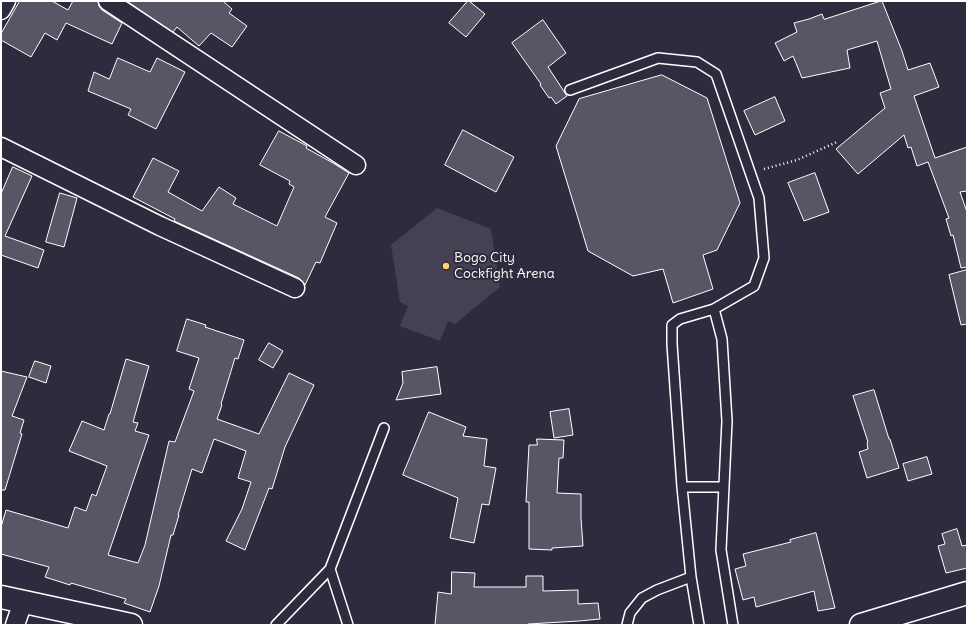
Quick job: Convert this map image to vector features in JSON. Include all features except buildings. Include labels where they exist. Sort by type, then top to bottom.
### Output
[{"type":"highway","points":[[862,625],[967,593]]},
{"type":"highway","points":[[1,597],[131,625]]},
{"type":"street","points":[[1,10],[6,1]]},
{"type":"street","points":[[108,1],[356,165]]},
{"type":"street","points":[[1,147],[160,226],[295,288]]},
{"type":"street","points":[[15,625],[23,602]]},
{"type":"lane","points":[[570,90],[658,58],[697,62],[716,74],[759,198],[764,258],[754,286],[714,309],[680,319],[672,325],[682,487],[691,576],[699,625]]},
{"type":"lane","points":[[714,309],[722,339],[727,421],[721,550],[733,625]]},
{"type":"lane","points":[[276,625],[330,570],[384,428]]},
{"type":"lane","points":[[682,487],[724,487]]},
{"type":"lane","points":[[330,570],[348,625]]},
{"type":"lane","points":[[627,625],[630,613],[642,598],[691,576]]},
{"type":"path","points":[[750,173],[797,160],[837,142]]},
{"type":"shaded area","name":"Bogo City Cockfight Arena","points":[[437,208],[491,229],[500,287],[455,324],[448,321],[440,341],[400,326],[408,306],[400,302],[391,245]]},
{"type":"place","name":"Bogo City Cockfight Arena","points":[[446,266]]}]
